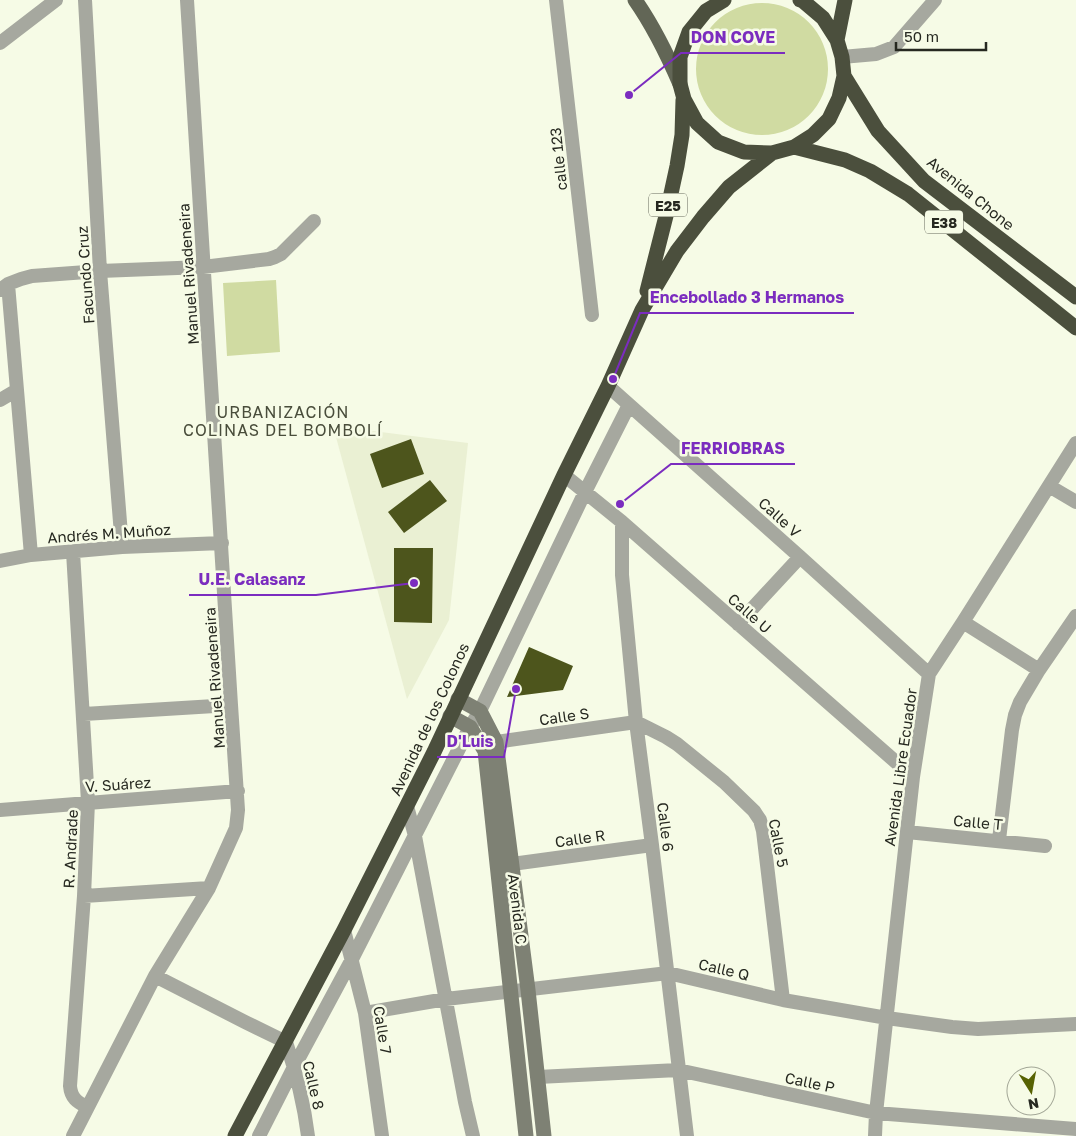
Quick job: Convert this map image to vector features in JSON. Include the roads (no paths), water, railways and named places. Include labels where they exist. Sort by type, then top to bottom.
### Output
[{"type":"highway","name":"E25","points":[[724,0],[706,11],[690,32],[680,57],[682,91],[697,123],[718,142],[744,152],[772,153],[794,147],[813,135],[829,119],[839,98],[844,76],[842,57],[837,40],[823,18],[800,0]]},
{"type":"highway","name":"E25","points":[[837,40],[845,0]]},
{"type":"highway","name":"Avenida Chone","points":[[844,76],[878,131],[924,181],[1076,298]]},
{"type":"highway","name":"Avenida de los Colonos","points":[[642,310],[677,166],[682,135],[682,91]]},
{"type":"highway","name":"E38","points":[[794,147],[845,160],[870,171],[908,194],[1076,328]]},
{"type":"highway","name":"Avenida de los Colonos","points":[[234,1136],[286,1042],[434,752],[564,475],[608,386],[642,310],[677,251],[703,217],[729,188],[772,153]]},
{"type":"main road","points":[[636,0],[666,51],[682,91]]},
{"type":"street","points":[[0,43],[56,0]]},
{"type":"street","name":"Facundo Cruz","points":[[85,0],[100,271],[122,547]]},
{"type":"street","name":"Manuel Rivadeneira","points":[[87,1107],[155,976],[209,888],[236,828],[238,819],[238,791],[203,267],[188,0]]},
{"type":"street","name":"calle 123","points":[[556,0],[592,315]]},
{"type":"street","points":[[842,57],[876,54],[894,47],[935,0]]},
{"type":"street","points":[[31,555],[17,390],[4,287],[32,276],[203,267],[269,259],[280,254],[314,221]]},
{"type":"street","name":"Calle V","points":[[608,386],[929,674]]},
{"type":"street","points":[[0,400],[17,390]]},
{"type":"street","points":[[259,1136],[480,711],[629,405]]},
{"type":"street","name":"Avenida Libre Ecuador","points":[[875,1136],[913,777],[929,674],[1076,443]]},
{"type":"street","name":"Calle U","points":[[564,475],[622,522],[913,777]]},
{"type":"street","points":[[1049,486],[1076,502]]},
{"type":"street","name":"Calle 6","points":[[622,522],[622,575],[636,722],[687,1136]]},
{"type":"street","name":"Andrés M. Muñoz","points":[[0,561],[31,555],[122,547],[222,543]]},
{"type":"street","name":"R. Andrade","points":[[73,552],[88,802],[84,896],[70,1090],[74,1099],[87,1107]]},
{"type":"street","points":[[738,624],[800,557]]},
{"type":"street","points":[[999,840],[1015,715],[1020,702],[1076,616]]},
{"type":"street","points":[[963,622],[1040,670]]},
{"type":"street","points":[[458,699],[480,711]]},
{"type":"street","points":[[84,714],[231,704]]},
{"type":"street","name":"Avenida C","points":[[480,711],[496,742],[528,990],[544,1136]]},
{"type":"street","name":"Avenida C","points":[[450,716],[470,728],[485,751],[526,1136]]},
{"type":"street","name":"Calle S","points":[[496,742],[636,722]]},
{"type":"street","name":"Calle 5","points":[[636,722],[666,737],[687,752],[724,782],[754,811],[760,820],[763,831],[783,1000]]},
{"type":"street","name":"V. Suárez","points":[[0,810],[238,791]]},
{"type":"street","points":[[407,806],[415,836],[473,1136]]},
{"type":"street","name":"Calle T","points":[[907,832],[1045,846]]},
{"type":"street","name":"Calle R","points":[[512,864],[652,845]]},
{"type":"street","points":[[84,896],[209,888]]},
{"type":"street","name":"Calle 7","points":[[344,930],[365,1014],[382,1136]]},
{"type":"street","name":"Calle Q","points":[[365,1014],[446,999],[668,973],[783,1000],[952,1027],[978,1029],[1076,1024]]},
{"type":"street","points":[[155,976],[286,1042]]},
{"type":"street","name":"Calle 8","points":[[286,1042],[294,1067],[308,1136]]},
{"type":"street","name":"Calle P","points":[[538,1077],[678,1070],[876,1113],[1076,1129]]},
{"type":"street","points":[[73,1136],[87,1107]]},
{"type":"place","name":"DON COVE","points":[[629,95]]},
{"type":"place","name":"Encebollado 3 Hermanos","points":[[613,379]]},
{"type":"place","name":"FERRIOBRAS","points":[[620,504]]},
{"type":"place","name":"U.E. Calasanz","points":[[414,583]]},
{"type":"place","name":"D'Luis","points":[[516,689]]},
{"type":"district","name":"URBANIZACIÓN COLINAS DEL BOMBOLÍ","points":[[283,421]]}]
